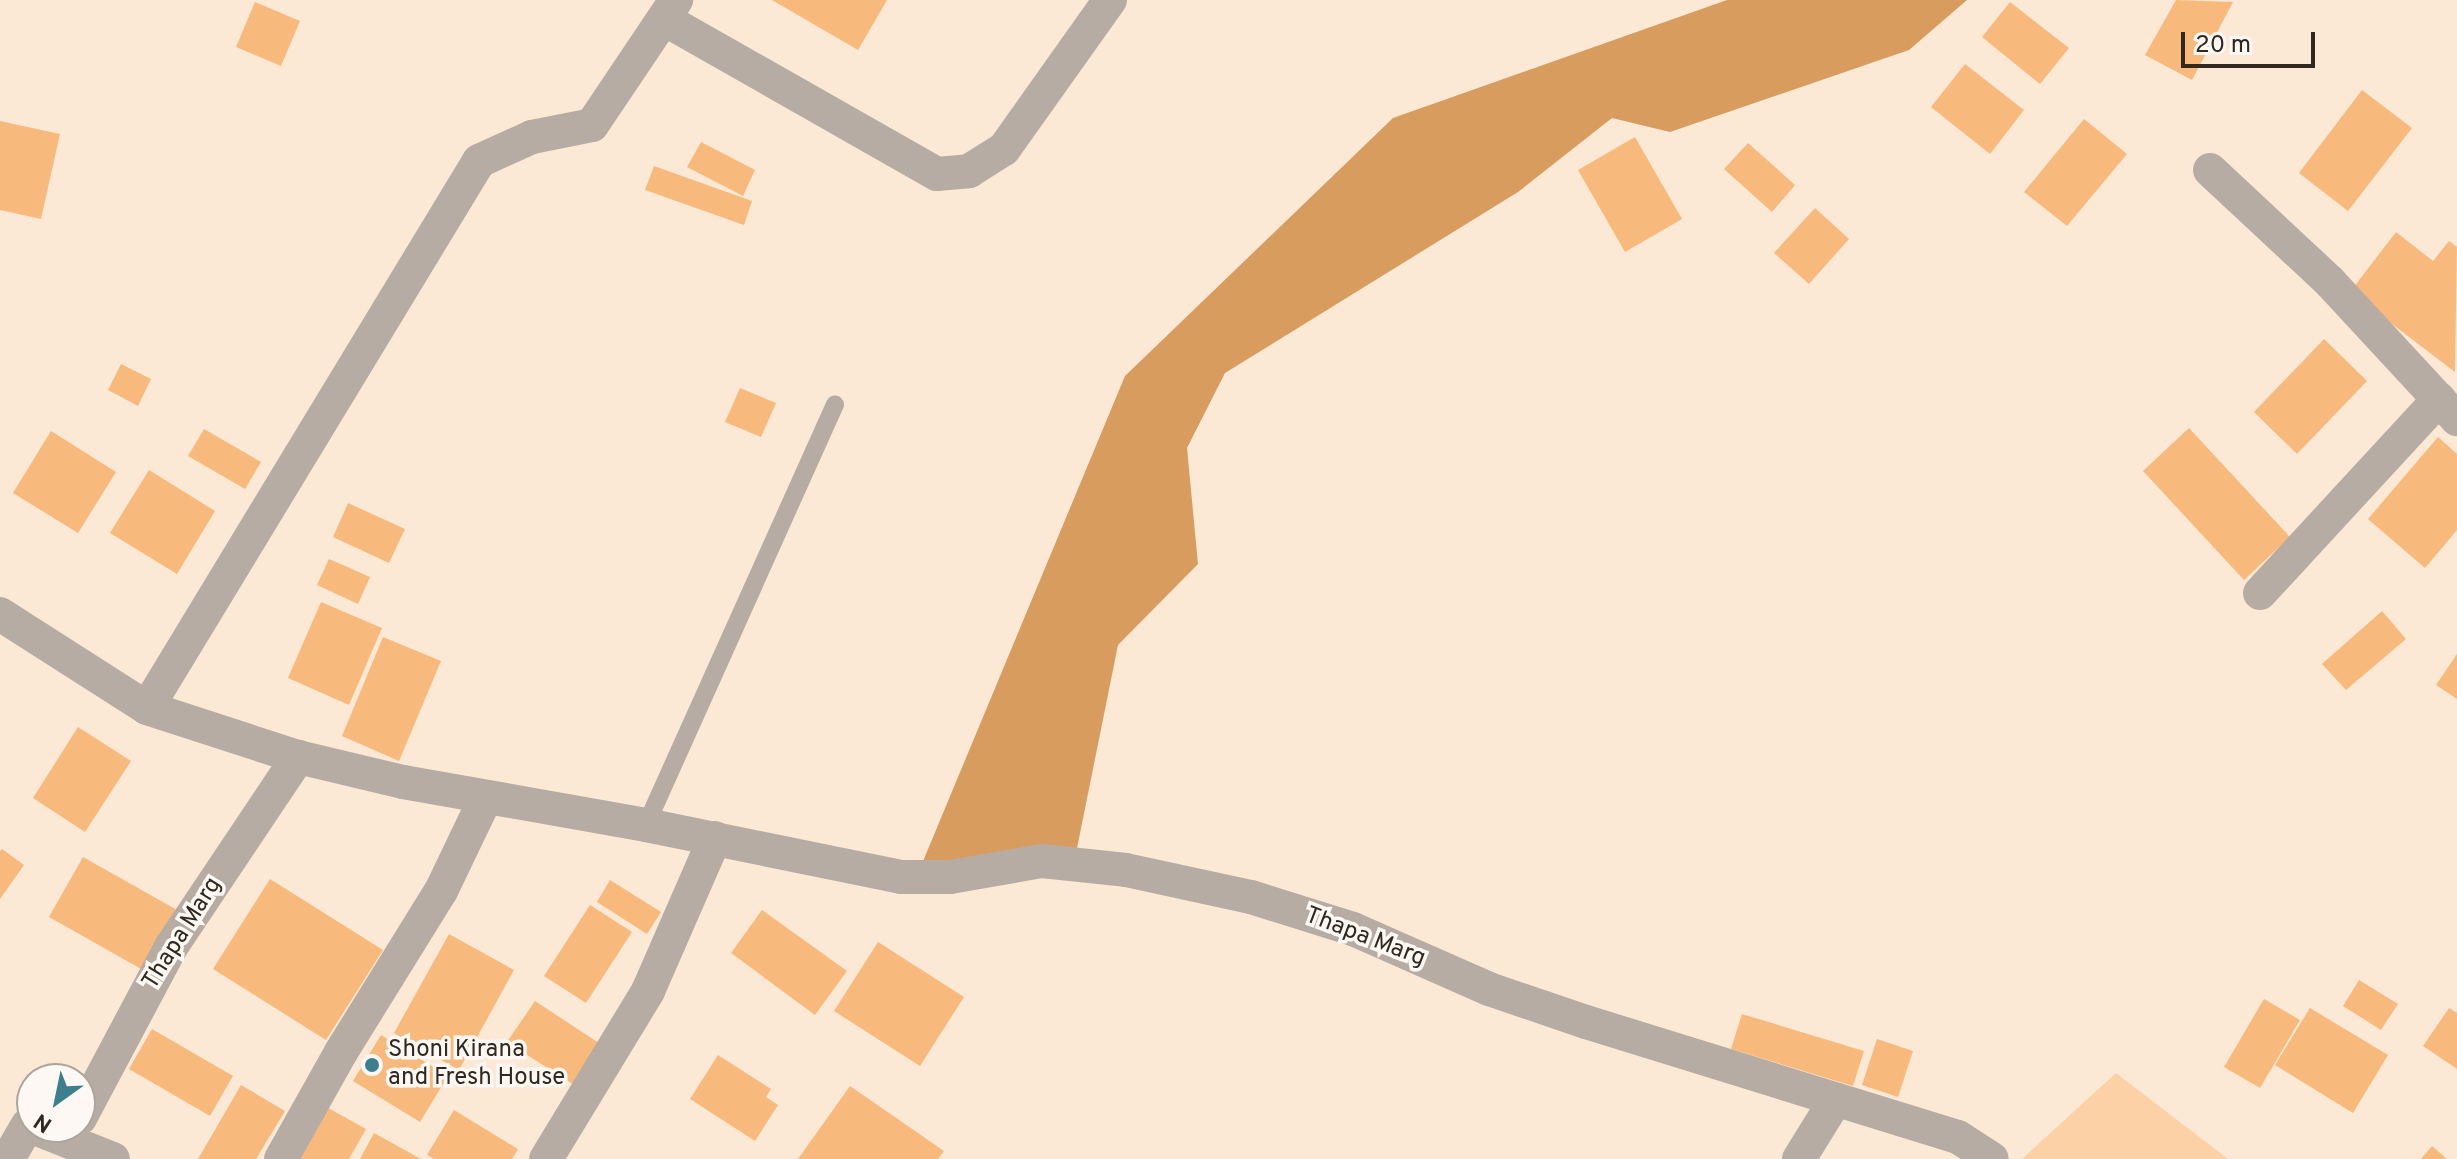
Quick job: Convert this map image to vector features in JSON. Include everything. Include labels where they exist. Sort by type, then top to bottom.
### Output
[{"type":"street","points":[[147,708],[479,161],[532,137],[592,125],[670,10],[937,174],[969,171],[1004,149],[1110,0]]},
{"type":"street","points":[[2210,170],[2330,282],[2448,409],[2260,593]]},
{"type":"street","name":"Thapa Marg","points":[[0,614],[147,708],[298,757],[403,782],[715,838],[901,877],[950,877],[1042,861],[1126,870],[1251,897],[1353,929],[1503,994],[1958,1137],[1992,1159]]},
{"type":"street","name":"Thapa Marg","points":[[96,1088],[171,947],[298,757]]},
{"type":"street","points":[[281,1159],[341,1052],[441,891],[486,797]]},
{"type":"street","points":[[546,1159],[648,991],[715,838]]},
{"type":"street","points":[[1799,1159],[1836,1099]]},
{"type":"street","points":[[8,1159],[16,1140]]},
{"type":"street","points":[[92,1143],[113,1159]]},
{"type":"lane","points":[[646,825],[835,405]]},
{"type":"shaded area","points":[[1727,0],[1967,0],[1909,50],[1670,132],[1612,118],[1518,192],[1225,373],[1187,448],[1198,564],[1118,645],[1073,868],[921,866],[1125,376],[1393,118]]},
{"type":"shaded area","points":[[2116,1073],[2228,1159],[2022,1159]]},
{"type":"building","points":[[772,0],[887,0],[858,50]]},
{"type":"building","points":[[2176,0],[2233,2],[2192,80],[2145,55]]},
{"type":"building","points":[[255,2],[300,21],[281,66],[236,47]]},
{"type":"building","points":[[2010,2],[2069,48],[2040,84],[1982,37]]},
{"type":"building","points":[[1965,64],[2024,110],[1990,154],[1931,107]]},
{"type":"building","points":[[2362,90],[2412,128],[2348,211],[2299,173]]},
{"type":"building","points":[[2084,119],[2127,154],[2067,226],[2024,192]]},
{"type":"building","points":[[0,121],[60,134],[41,219],[0,210]]},
{"type":"building","points":[[1635,137],[1682,219],[1625,252],[1578,170]]},
{"type":"building","points":[[701,142],[755,170],[743,196],[687,167]]},
{"type":"building","points":[[1748,143],[1795,185],[1772,212],[1724,169]]},
{"type":"building","points":[[654,166],[752,201],[744,225],[645,190]]},
{"type":"building","points":[[1815,208],[1849,239],[1809,284],[1774,253]]},
{"type":"building","points":[[2396,232],[2433,261],[2449,241],[2457,247],[2455,372],[2350,292]]},
{"type":"building","points":[[2324,339],[2367,381],[2297,454],[2254,412]]},
{"type":"building","points":[[121,364],[151,379],[138,406],[108,390]]},
{"type":"building","points":[[740,388],[776,403],[761,437],[725,422]]},
{"type":"building","points":[[2189,428],[2290,537],[2244,580],[2143,471]]},
{"type":"building","points":[[204,429],[261,462],[245,489],[188,456]]},
{"type":"building","points":[[51,431],[116,472],[78,533],[13,493]]},
{"type":"building","points":[[2438,437],[2457,454],[2457,530],[2425,568],[2368,519]]},
{"type":"building","points":[[149,470],[215,511],[177,574],[110,533]]},
{"type":"building","points":[[348,503],[405,529],[389,563],[333,537]]},
{"type":"building","points":[[329,559],[370,577],[358,604],[317,585]]},
{"type":"building","points":[[321,602],[382,628],[349,705],[288,678]]},
{"type":"building","points":[[2382,611],[2406,639],[2346,690],[2322,664]]},
{"type":"building","points":[[383,637],[441,661],[399,761],[342,736]]},
{"type":"building","points":[[2457,654],[2457,699],[2436,685]]},
{"type":"building","points":[[78,727],[131,761],[85,832],[33,798]]},
{"type":"building","points":[[2,849],[24,865],[0,899],[0,851]]},
{"type":"building","points":[[83,857],[177,910],[143,970],[49,917]]},
{"type":"building","points":[[270,879],[383,950],[326,1040],[213,969]]},
{"type":"building","points":[[610,880],[661,912],[647,934],[597,902]]},
{"type":"building","points":[[590,905],[632,932],[586,1003],[544,976]]},
{"type":"building","points":[[762,910],[847,971],[815,1015],[731,953]]},
{"type":"building","points":[[449,934],[514,970],[459,1070],[394,1033]]},
{"type":"building","points":[[878,942],[964,997],[920,1066],[834,1011]]},
{"type":"building","points":[[2359,980],[2398,1004],[2381,1030],[2343,1006]]},
{"type":"building","points":[[2264,999],[2300,1020],[2260,1088],[2224,1067]]},
{"type":"building","points":[[535,1001],[608,1049],[582,1090],[507,1042]]},
{"type":"building","points":[[2310,1008],[2388,1055],[2353,1113],[2275,1065]]},
{"type":"building","points":[[2449,1008],[2457,1013],[2457,1069],[2423,1046]]},
{"type":"building","points":[[1742,1014],[1864,1051],[1853,1086],[1731,1049]]},
{"type":"building","points":[[152,1029],[233,1076],[210,1116],[129,1069]]},
{"type":"building","points":[[381,1035],[448,1076],[420,1122],[353,1081]]},
{"type":"building","points":[[1877,1039],[1913,1051],[1898,1097],[1862,1085]]},
{"type":"building","points":[[718,1055],[771,1089],[766,1097],[778,1105],[755,1141],[690,1099]]},
{"type":"building","points":[[241,1085],[285,1111],[256,1159],[198,1159]]},
{"type":"building","points":[[850,1086],[944,1151],[938,1159],[798,1159]]},
{"type":"building","points":[[321,1104],[366,1129],[349,1159],[290,1159]]},
{"type":"building","points":[[454,1110],[518,1149],[512,1159],[434,1159],[427,1155]]},
{"type":"building","points":[[374,1133],[421,1159],[360,1159]]},
{"type":"building","points":[[2432,1146],[2447,1159],[2421,1159]]},
{"type":"place","name":"Shoni Kirana and Fresh House","points":[[372,1065]]}]
